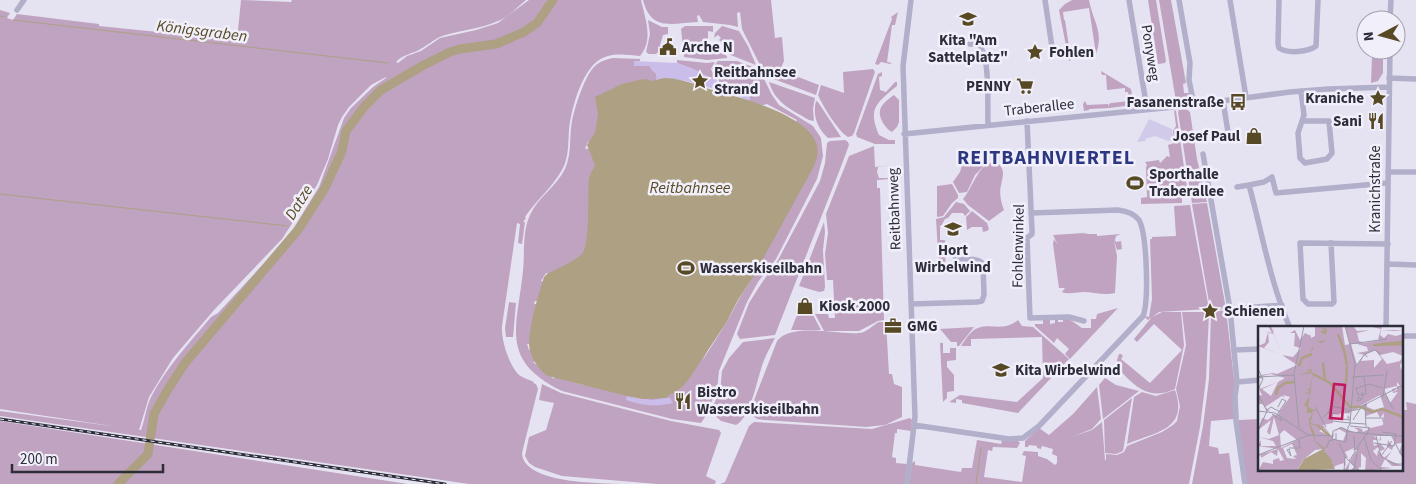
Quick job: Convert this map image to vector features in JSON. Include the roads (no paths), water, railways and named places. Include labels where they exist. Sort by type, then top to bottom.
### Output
[{"type":"street","points":[[17,10],[24,0]]},
{"type":"street","name":"Reitbahnweg","points":[[907,484],[915,417],[903,66],[911,0]]},
{"type":"street","points":[[1045,0],[1052,46]]},
{"type":"street","name":"Ponyweg","points":[[1130,0],[1147,109]]},
{"type":"street","points":[[1179,0],[1190,63],[1189,80],[1194,104],[1301,91],[1389,87]]},
{"type":"street","points":[[1230,0],[1246,97]]},
{"type":"street","points":[[1279,0],[1278,44],[1279,48],[1286,52],[1312,49],[1316,46],[1318,0]]},
{"type":"street","points":[[970,44],[978,44],[983,50],[986,70],[988,125]]},
{"type":"street","name":"Kranichstraße","points":[[1386,326],[1390,60]]},
{"type":"street","points":[[1389,78],[1416,78]]},
{"type":"street","points":[[1301,91],[1304,115],[1302,121],[1298,133],[1300,158],[1305,163],[1327,159],[1332,153],[1330,121],[1302,121]]},
{"type":"street","points":[[1223,101],[1228,132],[1224,139]]},
{"type":"street","name":"Traberallee","points":[[904,134],[1194,104]]},
{"type":"street","name":"Fohlenwinkel","points":[[1027,121],[1032,234],[1027,238],[1030,318],[1068,317],[1084,320]]},
{"type":"street","points":[[1203,154],[1230,309],[1238,382],[1235,396],[1236,421],[1245,484]]},
{"type":"street","points":[[1388,172],[1416,172]]},
{"type":"street","points":[[1238,187],[1264,182],[1272,178],[1276,193],[1387,183]]},
{"type":"street","points":[[1249,185],[1263,244],[1289,326]]},
{"type":"street","points":[[914,425],[1009,439],[1023,438],[1039,426],[1143,316],[1146,306],[1144,241],[1141,225],[1136,217],[1118,210],[1031,213]]},
{"type":"street","points":[[1331,243],[1334,302],[1332,304],[1308,304],[1304,299],[1300,242],[1388,244]]},
{"type":"street","points":[[910,304],[982,301],[984,294],[983,264],[980,260],[956,260],[955,254]]},
{"type":"street","points":[[1388,264],[1416,264]]},
{"type":"street","points":[[1230,309],[1282,305]]},
{"type":"street","points":[[1234,350],[1258,349]]},
{"type":"street","points":[[1238,382],[1258,380]]},
{"type":"water","name":"Reitbahnsee","points":[[664,78],[687,82],[735,96],[782,114],[808,130],[815,140],[818,153],[814,166],[752,279],[689,379],[667,398],[643,399],[548,376],[535,362],[529,343],[533,318],[544,277],[577,258],[584,250],[587,231],[589,179],[595,165],[587,145],[595,133],[598,114],[595,97],[622,84],[646,79],[652,81]]},
{"type":"waterway","name":"Datze","points":[[118,484],[148,454],[154,414],[185,363],[298,230],[325,188],[342,151],[346,131],[364,107],[381,90],[450,52],[496,44],[524,32],[537,23],[553,0]]},
{"type":"waterway","name":"Königsgraben","points":[[0,16],[4,17]]},
{"type":"waterway","name":"Königsgraben","points":[[13,20],[388,63]]},
{"type":"waterway","points":[[0,194],[288,226]]},
{"type":"waterway","points":[[976,484],[981,448]]},
{"type":"railway","points":[[0,419],[445,484]]},
{"type":"place","name":"Kita \"Am Sattelplatz\"","points":[[968,19]]},
{"type":"place","name":"Arche N","points":[[668,47]]},
{"type":"place","name":"Fohlen","points":[[1035,52]]},
{"type":"place","name":"Reitbahnsee Strand","points":[[700,81]]},
{"type":"place","name":"PENNY","points":[[1025,86]]},
{"type":"place","name":"Kraniche","points":[[1378,98]]},
{"type":"place","name":"Fasanenstraße","points":[[1238,102]]},
{"type":"place","name":"Sani","points":[[1376,121]]},
{"type":"place","name":"Josef Paul","points":[[1254,136]]},
{"type":"place","name":"Sporthalle Traberallee","points":[[1135,183]]},
{"type":"place","name":"Hort Wirbelwind","points":[[953,229]]},
{"type":"place","name":"Wasserskiseilbahn","points":[[686,268]]},
{"type":"place","name":"Kiosk 2000","points":[[805,306]]},
{"type":"place","name":"Schienen","points":[[1210,311]]},
{"type":"place","name":"GMG","points":[[893,326]]},
{"type":"place","name":"Kita Wirbelwind","points":[[1001,370]]},
{"type":"place","name":"Bistro Wasserskiseilbahn","points":[[683,401]]},
{"type":"district","name":"REITBAHNVIERTEL","points":[[1046,157]]}]
